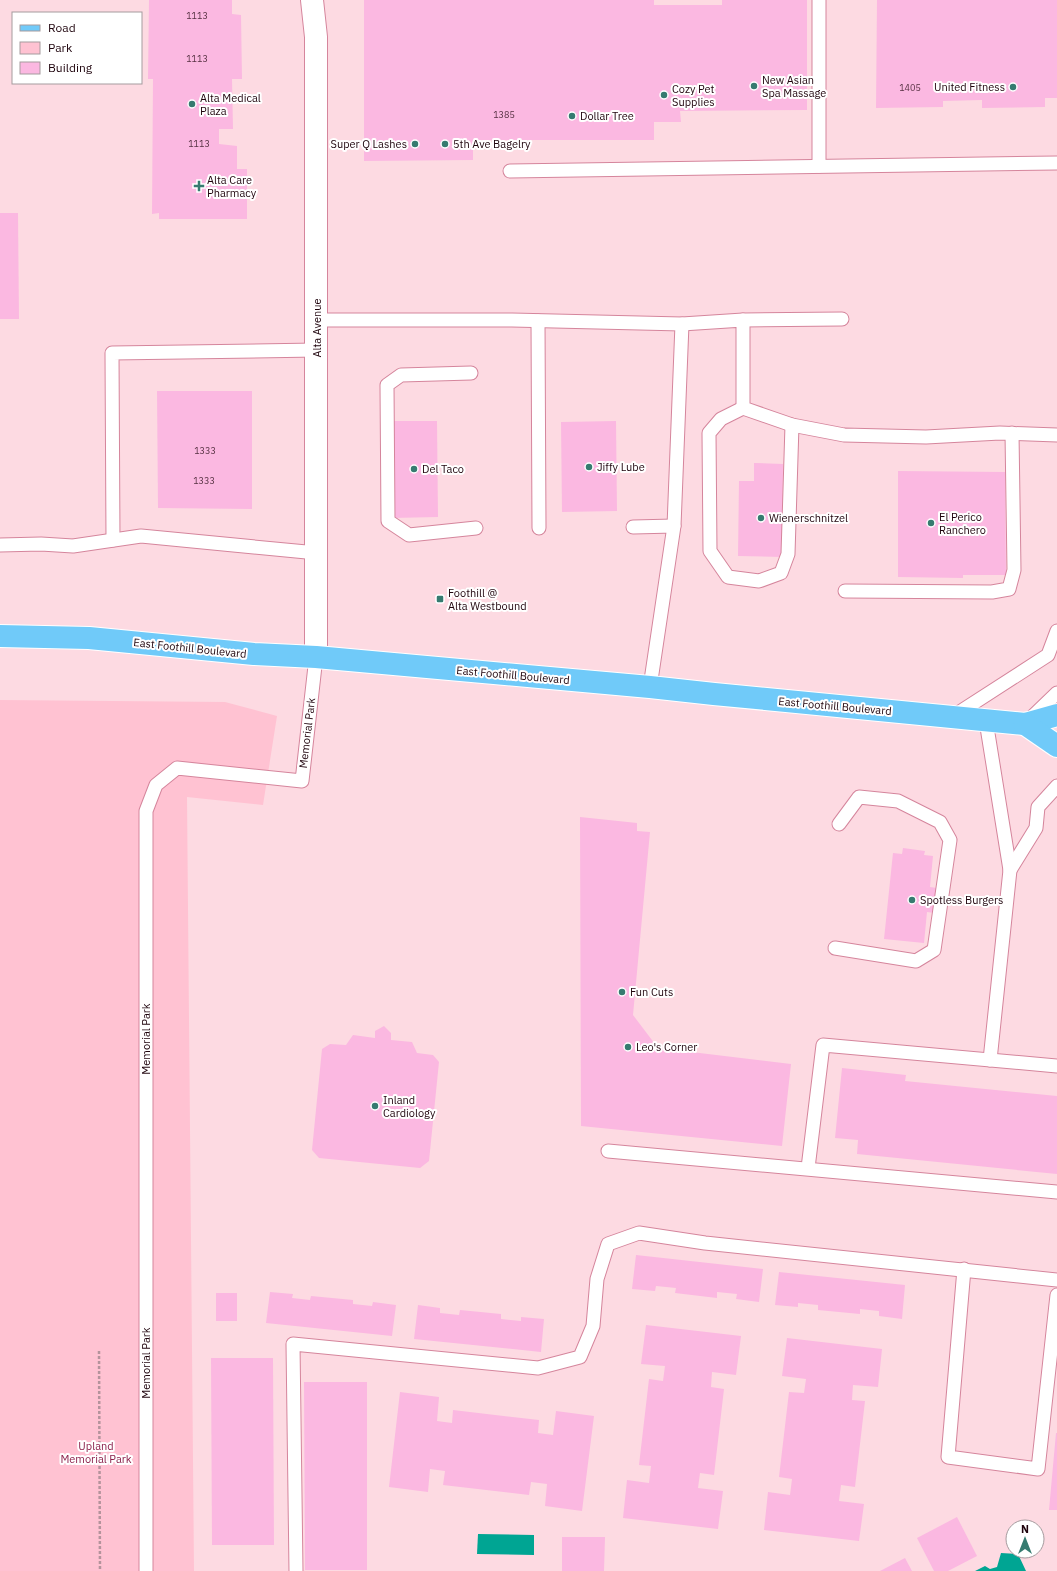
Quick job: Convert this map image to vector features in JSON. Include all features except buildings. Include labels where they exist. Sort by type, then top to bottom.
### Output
[{"type":"main road","name":"East Foothill Boulevard","points":[[0,636],[89,638],[254,654],[316,657],[650,687],[1025,724],[1057,715]]},
{"type":"main road","name":"East Foothill Boulevard","points":[[1025,724],[1057,746]]},
{"type":"street","name":"Alta Avenue","points":[[312,0],[316,37],[316,657]]},
{"type":"lane","points":[[818,0],[819,166]]},
{"type":"lane","points":[[510,171],[1057,163]]},
{"type":"lane","points":[[317,320],[538,321],[682,324],[743,320],[842,319]]},
{"type":"lane","points":[[743,320],[743,408]]},
{"type":"lane","points":[[538,321],[539,528]]},
{"type":"lane","points":[[650,687],[674,526],[682,324]]},
{"type":"lane","points":[[113,540],[112,353],[317,350]]},
{"type":"lane","points":[[471,373],[401,375],[387,385],[388,520],[409,535],[476,528]]},
{"type":"lane","points":[[792,425],[788,554],[781,573],[759,582],[728,577],[710,551],[708,433],[721,419],[743,408],[792,425],[844,435],[926,437],[1012,433],[1057,435]]},
{"type":"lane","points":[[846,591],[992,592],[1010,589],[1014,570],[1012,433]]},
{"type":"lane","points":[[633,527],[674,526]]},
{"type":"lane","points":[[0,545],[41,544],[73,546],[141,536],[317,553]]},
{"type":"lane","points":[[951,717],[1048,655],[1057,631]]},
{"type":"lane","name":"Memorial Park","points":[[146,1571],[146,811],[156,785],[177,768],[302,781],[316,657]]},
{"type":"lane","points":[[1025,724],[1057,693]]},
{"type":"lane","points":[[986,720],[1010,870],[990,1060]]},
{"type":"lane","points":[[1010,870],[1036,828],[1038,808],[1057,786]]},
{"type":"lane","points":[[835,948],[916,961],[934,950],[950,840],[940,822],[898,801],[859,797],[839,824]]},
{"type":"lane","points":[[808,1168],[823,1045],[1057,1066]]},
{"type":"lane","points":[[608,1151],[808,1168],[1057,1192]]},
{"type":"lane","points":[[296,1571],[293,1344],[538,1368],[580,1357],[593,1326],[598,1279],[608,1244],[639,1233],[705,1243],[964,1269],[1057,1280]]},
{"type":"lane","points":[[964,1269],[948,1457],[1038,1469],[1057,1295]]},
{"type":"path","points":[[99,1351],[100,1571]]},
{"type":"green space","name":"Upland Memorial Park","points":[[0,700],[225,702],[277,716],[263,805],[187,797],[194,1571],[0,1571]]},
{"type":"shaded area","points":[[478,1534],[534,1535],[534,1555],[477,1554]]},
{"type":"shaded area","points":[[1001,1553],[1005,1553],[1005,1559],[1020,1559],[1026,1571],[975,1571],[985,1566],[990,1569],[997,1567]]},
{"type":"place","name":"New Asian Spa Massage","points":[[754,86]]},
{"type":"place","name":"United Fitness","points":[[1013,87]]},
{"type":"place","name":"Cozy Pet Supplies","points":[[664,95]]},
{"type":"place","name":"Alta Medical Plaza","points":[[192,104]]},
{"type":"place","name":"Dollar Tree","points":[[572,116]]},
{"type":"place","name":"Super Q Lashes","points":[[415,144]]},
{"type":"place","name":"5th Ave Bagelry","points":[[445,144]]},
{"type":"place","name":"Alta Care Pharmacy","points":[[199,186]]},
{"type":"place","name":"Jiffy Lube","points":[[589,467]]},
{"type":"place","name":"Del Taco","points":[[414,469]]},
{"type":"place","name":"Wienerschnitzel","points":[[761,518]]},
{"type":"place","name":"El Perico Ranchero","points":[[931,523]]},
{"type":"place","name":"Foothill @ Alta Westbound","points":[[440,599]]},
{"type":"place","name":"Spotless Burgers","points":[[912,900]]},
{"type":"place","name":"Fun Cuts","points":[[622,992]]},
{"type":"place","name":"Leo's Corner","points":[[628,1047]]},
{"type":"place","name":"Inland Cardiology","points":[[375,1106]]}]
